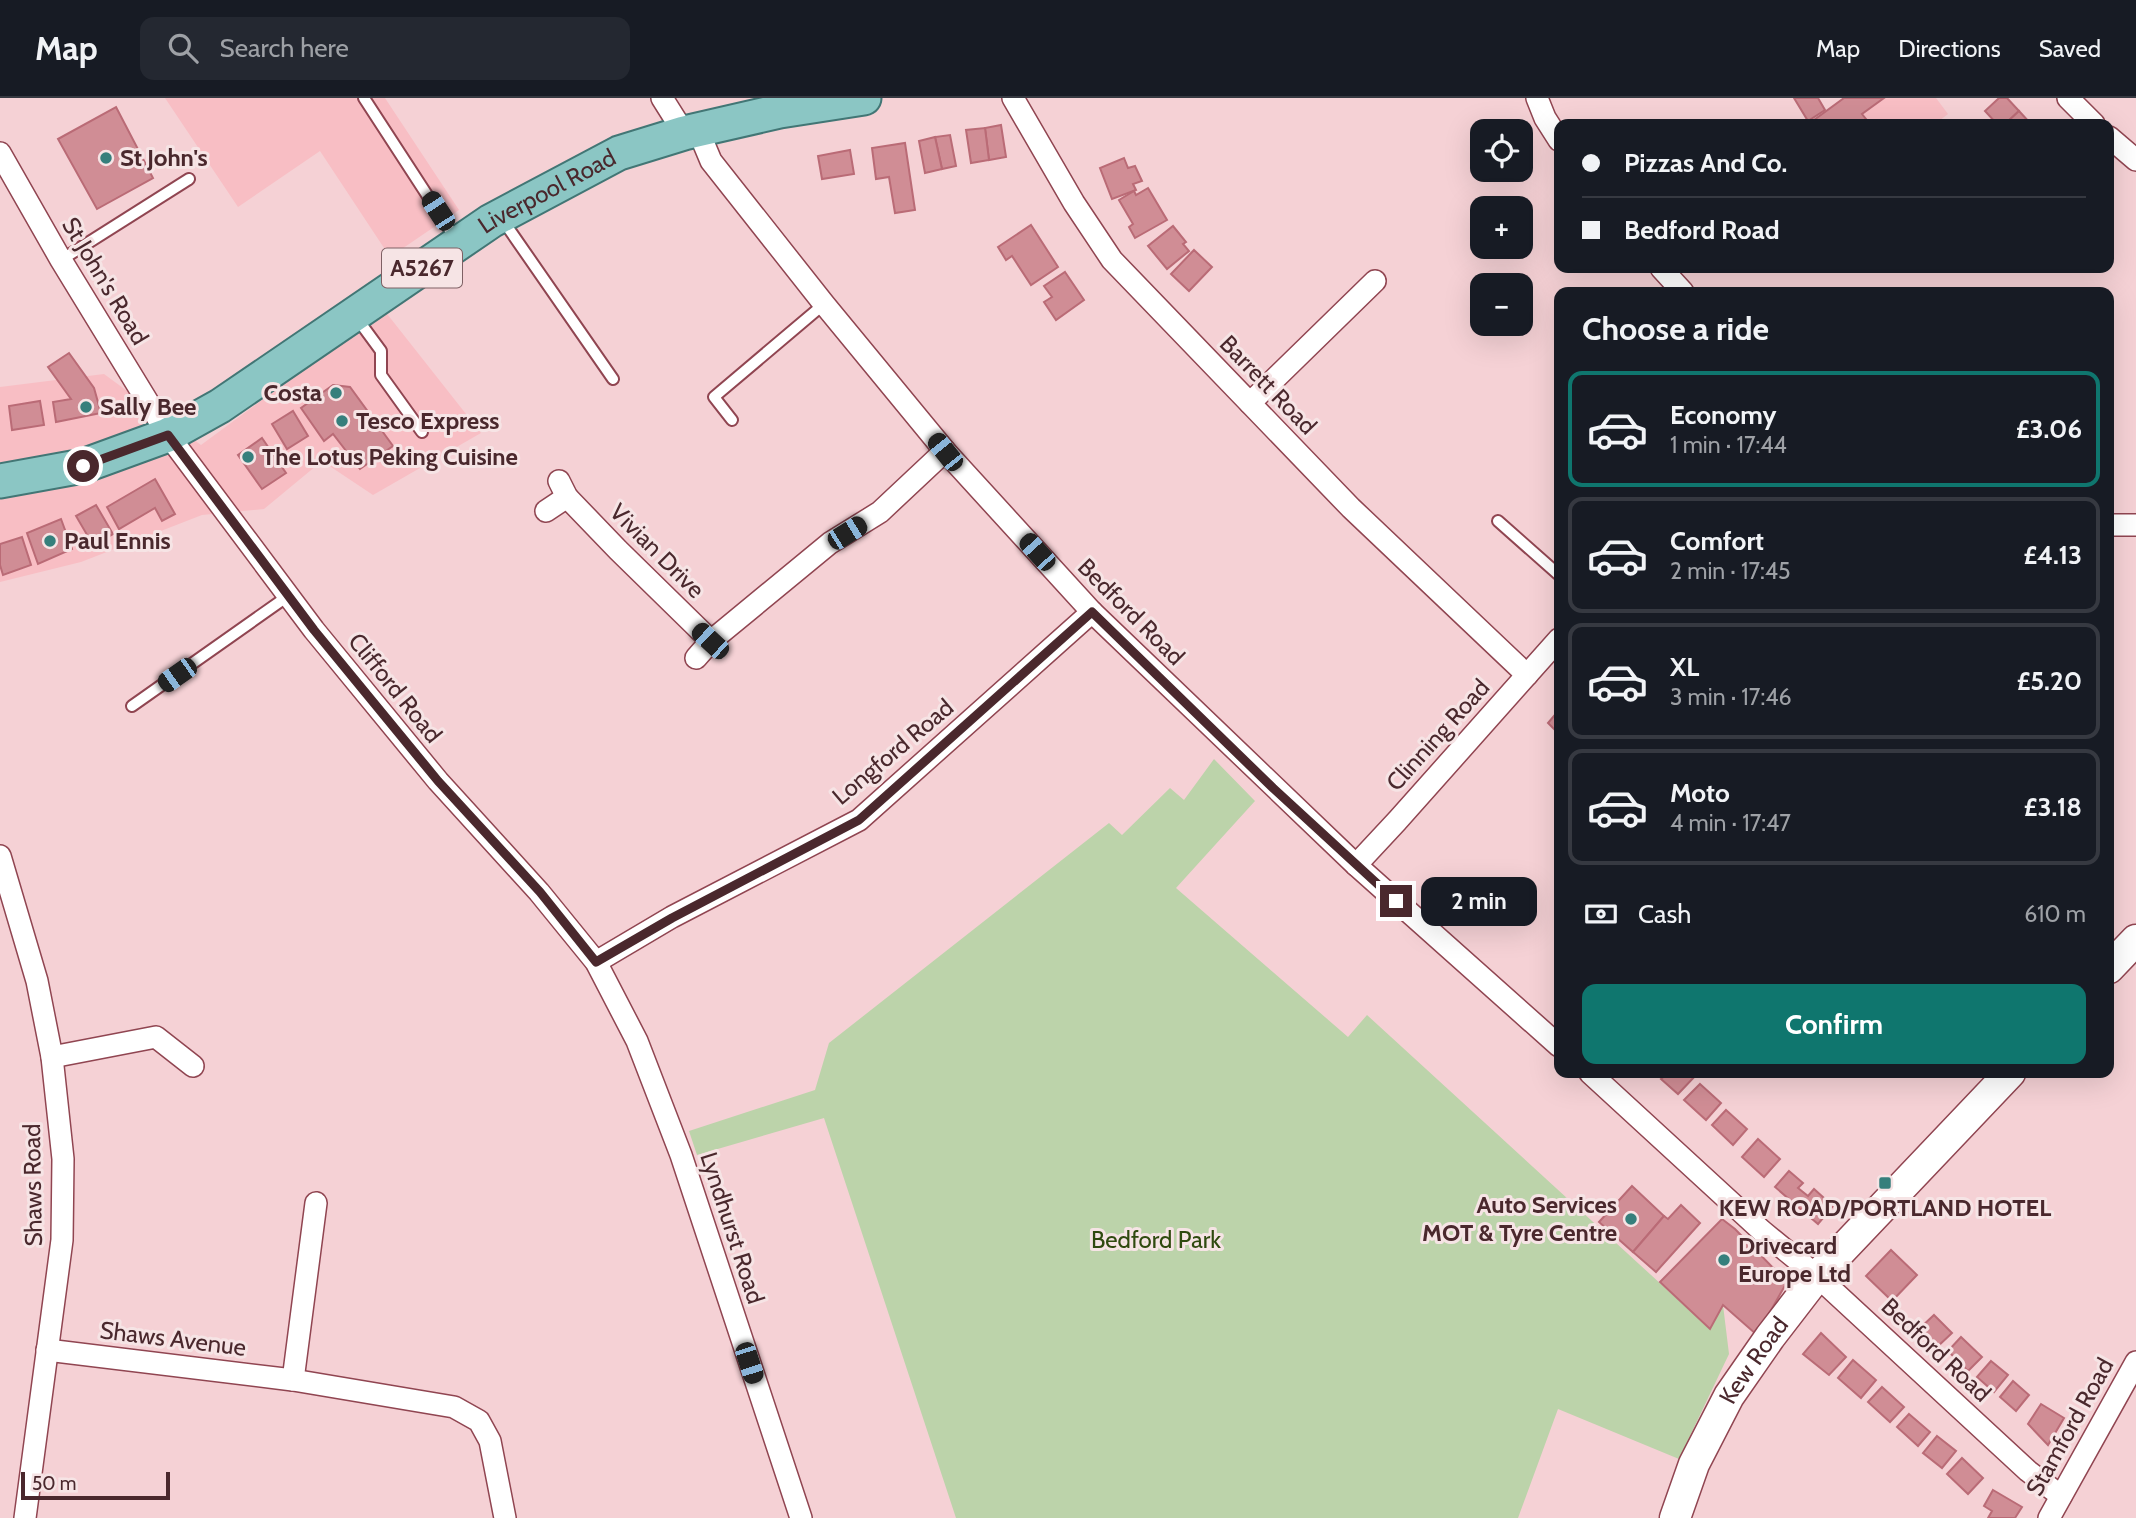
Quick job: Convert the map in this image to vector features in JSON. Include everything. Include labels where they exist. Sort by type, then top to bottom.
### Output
[{"type":"main road","name":"Liverpool Road","points":[[0,481],[83,466],[168,435],[220,406],[458,243],[500,217],[619,153],[691,131],[780,111],[864,98]]},
{"type":"main road","points":[[2114,963],[2136,940]]},
{"type":"main road","name":"Kew Road","points":[[1675,1518],[1694,1464],[1729,1396],[1770,1336],[1817,1276],[2005,1078]]},
{"type":"street","name":"Bedford Road","points":[[662,98],[945,452],[1092,612],[1356,865],[1554,1042]]},
{"type":"street","name":"Barrett Road","points":[[1013,98],[1074,203],[1112,260],[1351,508],[1527,675]]},
{"type":"street","points":[[1537,98],[1554,132]]},
{"type":"street","points":[[2068,98],[2089,119]]},
{"type":"street","points":[[2114,141],[2136,160]]},
{"type":"street","name":"St John's Road","points":[[0,153],[61,260],[168,435]]},
{"type":"street","points":[[1666,273],[1679,287]]},
{"type":"street","points":[[1250,403],[1375,281]]},
{"type":"street","name":"Clifford Road","points":[[168,435],[288,596],[438,781],[540,892],[596,962]]},
{"type":"street","points":[[696,658],[710,641],[830,543],[880,512],[945,452]]},
{"type":"street","name":"Vivian Drive","points":[[546,511],[563,489],[710,641]]},
{"type":"street","points":[[2114,525],[2136,525]]},
{"type":"street","name":"Longford Road","points":[[596,962],[672,918],[859,820],[1092,612]]},
{"type":"street","name":"Clinning Road","points":[[1356,865],[1554,645]]},
{"type":"street","name":"Shaws Road","points":[[0,856],[37,981],[52,1057],[63,1158],[62,1240],[26,1518]]},
{"type":"street","name":"Lyndhurst Road","points":[[596,962],[637,1041],[681,1155],[801,1518]]},
{"type":"street","points":[[52,1057],[156,1037],[193,1066]]},
{"type":"street","name":"Bedford Road","points":[[1603,1078],[1762,1231],[1817,1276],[2028,1471],[2061,1496]]},
{"type":"street","points":[[293,1380],[316,1203]]},
{"type":"street","name":"Shaws Avenue","points":[[47,1350],[293,1380],[454,1407],[480,1421],[490,1441],[505,1518]]},
{"type":"street","name":"Stamford Road","points":[[2049,1518],[2136,1362]]},
{"type":"lane","points":[[364,98],[458,243]]},
{"type":"lane","points":[[61,260],[189,179]]},
{"type":"lane","points":[[500,217],[613,379]]},
{"type":"lane","points":[[732,420],[715,397],[824,304]]},
{"type":"lane","points":[[354,314],[381,351],[381,375],[422,432]]},
{"type":"lane","points":[[1498,521],[1554,571]]},
{"type":"lane","points":[[132,706],[288,596]]},
{"type":"shaded area","points":[[165,98],[385,98],[459,210],[390,257],[320,151],[238,207]]},
{"type":"shaded area","points":[[1844,98],[1936,98],[1948,114],[1942,119],[1815,119]]},
{"type":"shaded area","points":[[384,310],[481,433],[373,495],[322,461],[264,509],[202,515],[81,562],[0,582],[0,387],[104,374],[201,445]]},
{"type":"green space","name":"Bedford Park","points":[[1214,759],[1255,801],[1176,888],[1348,1037],[1367,1015],[1710,1329],[1723,1305],[1729,1354],[1679,1459],[1558,1409],[1518,1518],[956,1518],[824,1118],[697,1155],[689,1131],[815,1090],[829,1043],[1109,823],[1122,835],[1170,788],[1184,800]]},
{"type":"building","points":[[1794,98],[1818,98],[1825,110],[1807,119]]},
{"type":"building","points":[[1844,98],[1884,98],[1862,114],[1866,119],[1815,119]]},
{"type":"building","points":[[1999,98],[2007,98],[2019,111],[2010,119],[1992,119],[1985,111]]},
{"type":"building","name":"St John's","points":[[116,107],[153,178],[97,209],[58,139]]},
{"type":"building","points":[[2019,111],[2026,119],[2010,119]]},
{"type":"building","points":[[1001,125],[1006,157],[989,160],[985,128]]},
{"type":"building","points":[[985,128],[989,160],[971,163],[966,130]]},
{"type":"building","points":[[950,135],[956,166],[942,169],[935,137]]},
{"type":"building","points":[[935,137],[942,169],[925,173],[919,141]]},
{"type":"building","points":[[905,143],[915,210],[895,213],[889,177],[876,179],[872,148]]},
{"type":"building","points":[[850,150],[854,174],[822,179],[818,156]]},
{"type":"building","points":[[1124,158],[1128,168],[1135,166],[1142,181],[1133,184],[1136,190],[1112,199],[1100,168]]},
{"type":"building","points":[[1148,188],[1167,220],[1135,238],[1129,227],[1133,224],[1119,200],[1134,191],[1136,195]]},
{"type":"building","points":[[1031,225],[1058,267],[1031,285],[1012,256],[1006,260],[998,247]]},
{"type":"building","points":[[1173,226],[1186,242],[1183,244],[1189,251],[1167,269],[1148,246]]},
{"type":"building","points":[[1194,250],[1212,267],[1189,291],[1171,274]]},
{"type":"building","points":[[1065,272],[1084,300],[1056,320],[1044,302],[1052,297],[1044,286]]},
{"type":"building","points":[[69,353],[94,388],[101,413],[56,422],[53,402],[71,399],[48,367]]},
{"type":"building","name":"Tesco Express","points":[[333,385],[350,387],[393,446],[360,469],[333,434],[324,441],[301,408]]},
{"type":"building","points":[[40,401],[44,425],[12,430],[9,406]]},
{"type":"building","points":[[293,411],[308,436],[287,449],[272,424]]},
{"type":"building","points":[[262,438],[286,473],[262,489],[238,455]]},
{"type":"building","points":[[155,479],[175,514],[162,521],[155,508],[119,529],[107,507]]},
{"type":"building","points":[[96,505],[113,534],[93,545],[76,516]]},
{"type":"building","name":"Paul Ennis","points":[[61,519],[72,549],[38,564],[27,533]]},
{"type":"building","points":[[22,537],[31,565],[3,575],[0,544]]},
{"type":"building","points":[[1554,716],[1554,729],[1548,723]]},
{"type":"building","points":[[1662,1078],[1693,1078],[1678,1094]]},
{"type":"building","points":[[1700,1084],[1721,1103],[1706,1120],[1684,1100]]},
{"type":"building","points":[[1726,1110],[1747,1129],[1733,1145],[1712,1125]]},
{"type":"building","points":[[1758,1139],[1780,1159],[1764,1177],[1742,1157]]},
{"type":"building","points":[[1789,1171],[1803,1183],[1798,1188],[1808,1196],[1814,1189],[1833,1206],[1818,1224],[1775,1187]]},
{"type":"building","name":"Auto Services MOT & Tyre Centre","points":[[1632,1186],[1664,1216],[1633,1252],[1599,1222]]},
{"type":"building","points":[[1681,1205],[1700,1223],[1656,1272],[1633,1252],[1664,1216],[1668,1219]]},
{"type":"building","name":"Drivecard Europe Ltd","points":[[1722,1219],[1787,1282],[1757,1335],[1723,1305],[1710,1329],[1660,1282]]},
{"type":"building","points":[[1891,1250],[1917,1275],[1892,1301],[1866,1276]]},
{"type":"building","points":[[1934,1315],[1952,1333],[1937,1347],[1919,1329]]},
{"type":"building","points":[[1821,1333],[1846,1357],[1829,1375],[1803,1354]]},
{"type":"building","points":[[1961,1337],[1982,1357],[1968,1371],[1948,1351]]},
{"type":"building","points":[[1853,1360],[1876,1380],[1861,1398],[1838,1378]]},
{"type":"building","points":[[1991,1361],[2008,1375],[1994,1392],[1977,1377]]},
{"type":"building","points":[[2013,1381],[2029,1395],[2016,1411],[2000,1397]]},
{"type":"building","points":[[1882,1387],[1904,1407],[1890,1422],[1868,1402]]},
{"type":"building","points":[[2041,1404],[2064,1418],[2048,1445],[2028,1424]]},
{"type":"building","points":[[1909,1414],[1930,1432],[1918,1446],[1897,1427]]},
{"type":"building","points":[[1937,1436],[1956,1451],[1942,1468],[1923,1453]]},
{"type":"building","points":[[1962,1458],[1983,1478],[1968,1494],[1947,1474]]},
{"type":"building","points":[[1993,1490],[2022,1507],[2015,1518],[1988,1518],[1992,1511],[1984,1506]]},
{"type":"place","name":"St John's","points":[[106,158]]},
{"type":"place","name":"Costa","points":[[336,393]]},
{"type":"place","name":"Sally Bee","points":[[86,407]]},
{"type":"place","name":"Tesco Express","points":[[342,421]]},
{"type":"place","name":"The Lotus Peking Cuisine","points":[[248,457]]},
{"type":"place","name":"Paul Ennis","points":[[50,541]]},
{"type":"place","name":"KEW ROAD/PORTLAND HOTEL","points":[[1885,1183]]},
{"type":"place","name":"Auto Services MOT & Tyre Centre","points":[[1631,1219]]},
{"type":"place","name":"Drivecard Europe Ltd","points":[[1724,1260]]},
{"type":"route","points":[[83,466],[168,435],[314,630],[438,781],[540,892],[596,962],[672,918],[859,820],[1092,612],[1273,788],[1396,901]]}]
